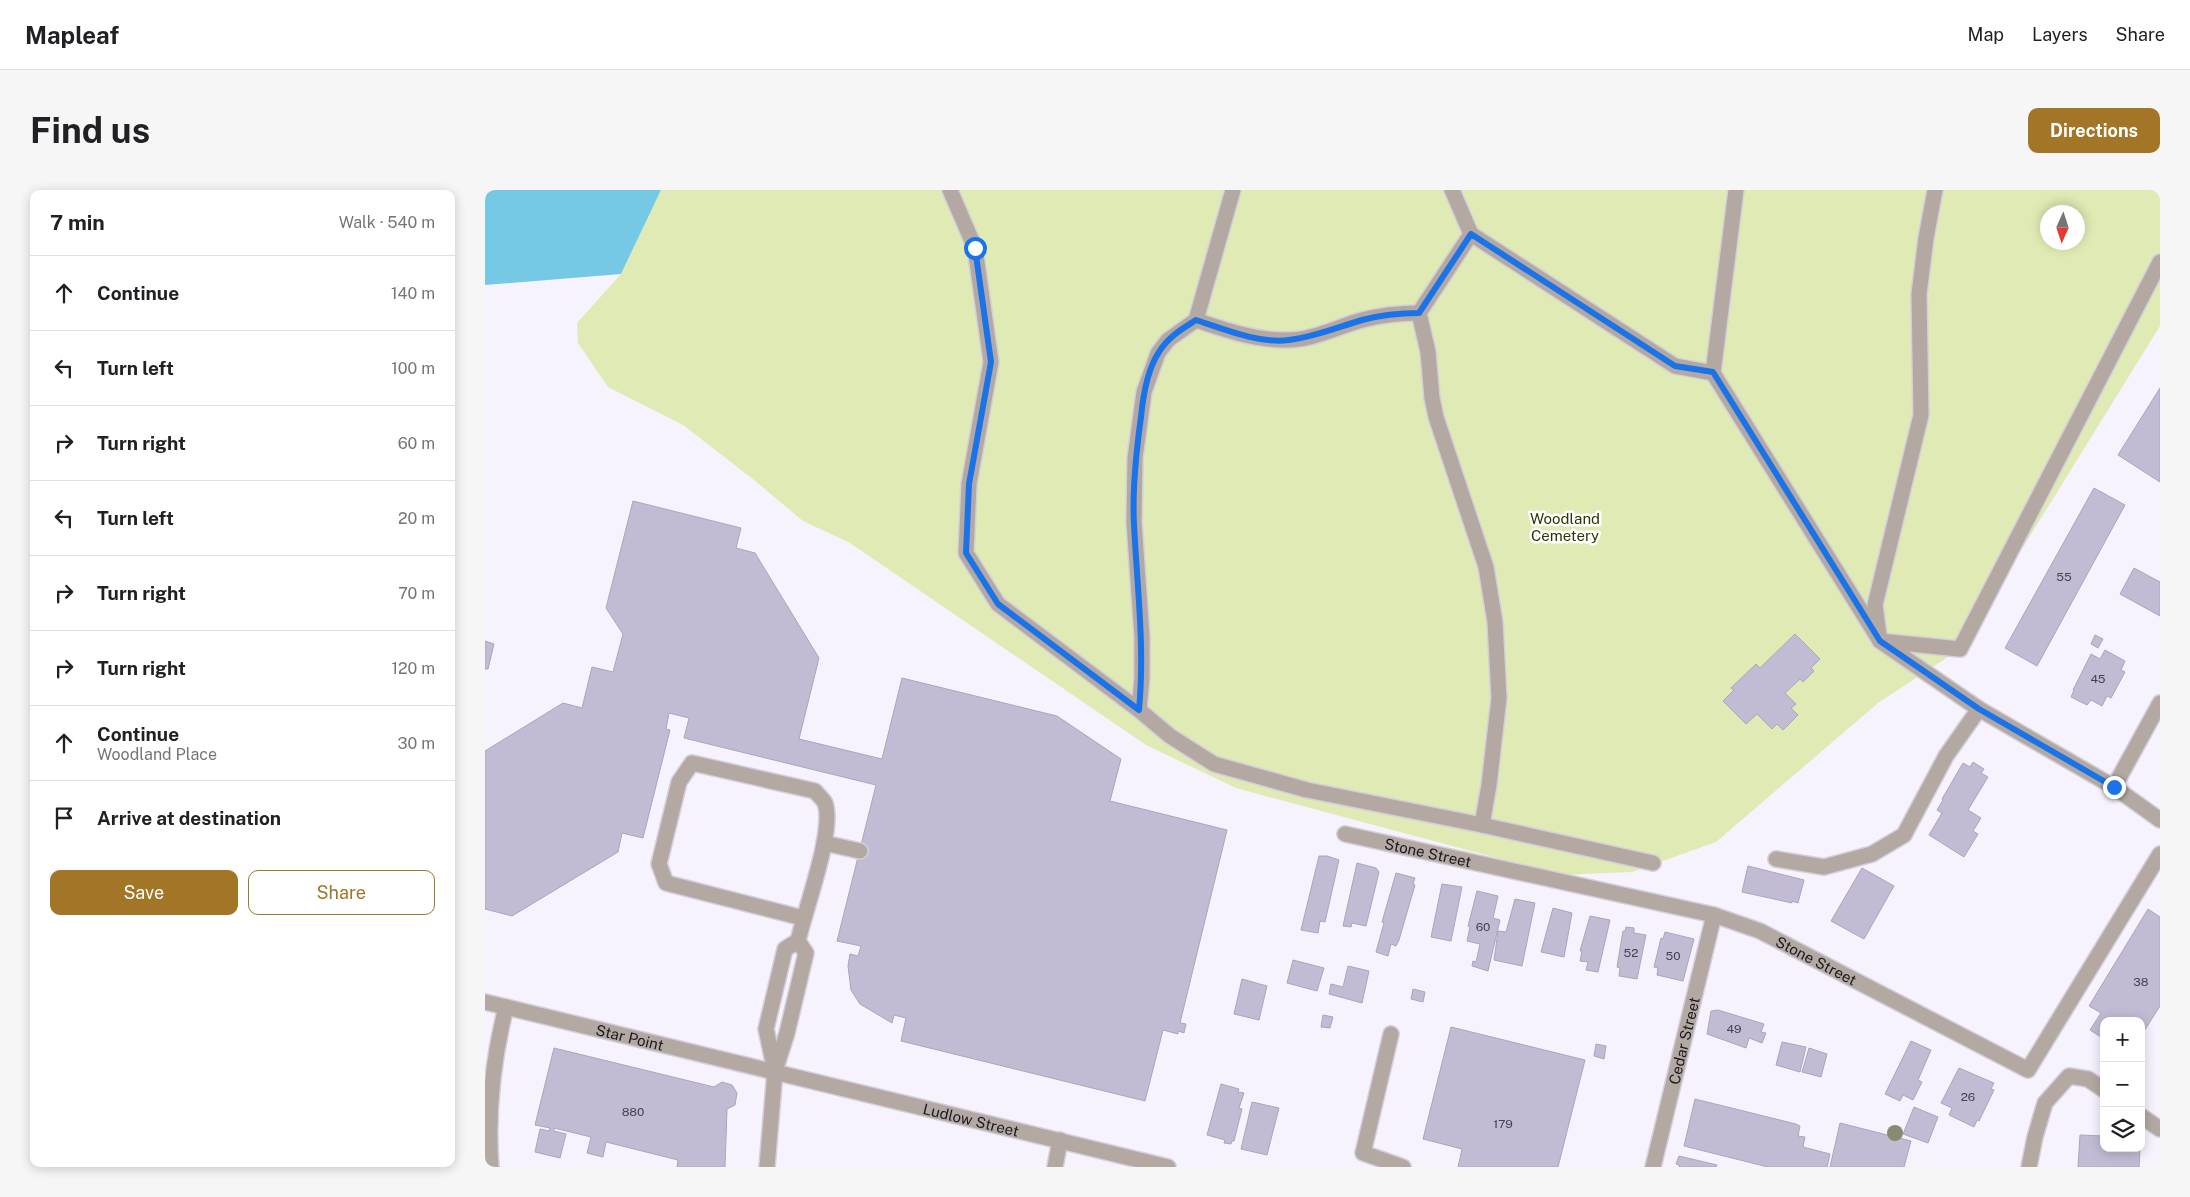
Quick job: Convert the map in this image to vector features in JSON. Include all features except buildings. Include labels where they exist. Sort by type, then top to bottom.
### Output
[{"type":"street","points":[[950,190],[975,248],[991,362],[969,484],[966,553],[998,604],[1139,710],[1170,736],[1214,764],[1307,790],[1482,825],[1653,863]]},
{"type":"street","points":[[1139,710],[1143,678],[1134,522],[1135,458],[1144,392],[1157,353],[1168,340],[1196,320],[1233,190]]},
{"type":"street","points":[[1452,190],[1471,234],[1675,366],[1713,372]]},
{"type":"street","points":[[1735,190],[1713,372],[1880,641],[1979,709],[2114,787],[2160,820]]},
{"type":"street","points":[[1880,641],[1875,605],[1921,415],[1919,294],[1926,238],[1935,190]]},
{"type":"street","points":[[1471,234],[1419,313],[1428,352],[1432,398],[1436,417],[1486,568],[1495,622],[1499,698],[1489,786],[1482,825]]},
{"type":"street","points":[[1880,641],[1960,649],[2160,262]]},
{"type":"street","points":[[1196,320],[1245,336],[1287,340],[1316,335],[1371,318],[1395,313],[1419,313]]},
{"type":"street","points":[[2114,787],[2160,703]]},
{"type":"street","points":[[1776,859],[1824,867],[1872,854],[1904,835],[1946,756],[1979,709]]},
{"type":"street","points":[[767,1167],[775,1072],[787,1032],[806,953],[798,941],[824,844],[828,822],[825,802],[815,791],[692,764],[679,782],[659,864],[666,883],[803,918]]},
{"type":"street","name":"Stone Street","points":[[1345,834],[1714,915],[1760,931],[2028,1070],[2160,854]]},
{"type":"street","points":[[824,844],[860,851]]},
{"type":"street","name":"Cedar Street","points":[[1653,1167],[1714,915]]},
{"type":"street","points":[[775,1072],[766,1029],[785,949],[798,941]]},
{"type":"street","name":"Star Point","points":[[485,1002],[775,1072]]},
{"type":"street","points":[[491,1167],[490,1109],[499,1032],[506,1007]]},
{"type":"street","points":[[1391,1034],[1363,1153],[1403,1167]]},
{"type":"street","name":"Ludlow Street","points":[[775,1072],[1168,1167]]},
{"type":"street","points":[[2029,1167],[2045,1103],[2069,1076],[2088,1079],[2100,1087]]},
{"type":"street","points":[[2145,1119],[2160,1129]]},
{"type":"street","points":[[1055,1167],[1060,1140]]},
{"type":"green space","name":"Woodland Cemetery","points":[[661,190],[2160,190],[2160,326],[1960,649],[1878,703],[1716,842],[1632,872],[1560,875],[1236,788],[1146,745],[850,543],[803,521],[683,425],[608,387],[578,343],[577,323],[621,274]]},
{"type":"water","points":[[485,190],[661,190],[621,274],[485,285]]},
{"type":"route","points":[[975,248],[991,362],[969,484],[966,553],[998,604],[1139,710],[1143,678],[1134,522],[1135,458],[1144,392],[1157,353],[1168,340],[1196,320],[1245,336],[1287,340],[1316,335],[1363,320],[1395,313],[1419,313],[1433,288],[1471,234],[1675,366],[1713,372],[1880,641],[1979,709],[2114,787]]}]
